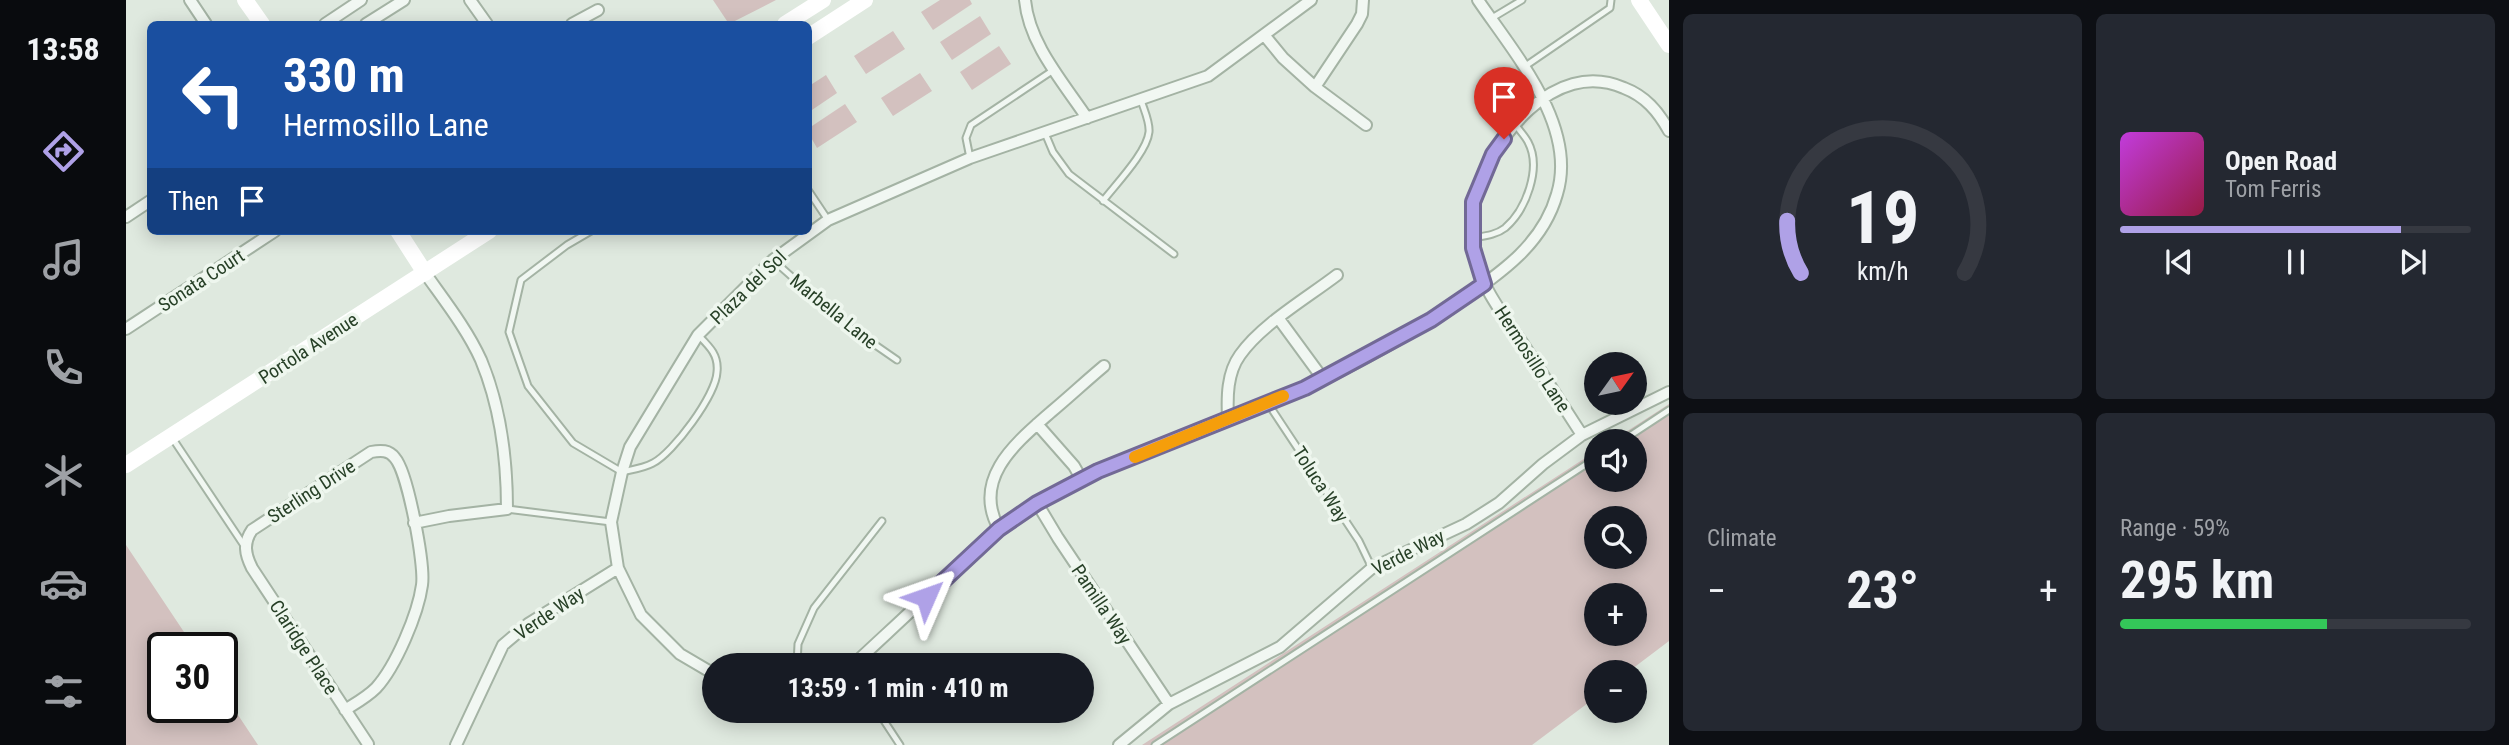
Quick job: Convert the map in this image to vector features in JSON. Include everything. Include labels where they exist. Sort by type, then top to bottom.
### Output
[{"type":"main road","points":[[246,0],[260,21]]},
{"type":"main road","points":[[790,21],[823,0]]},
{"type":"main road","points":[[812,34],[865,0]]},
{"type":"main road","points":[[1639,0],[1669,45]]},
{"type":"main road","points":[[401,235],[425,273]]},
{"type":"main road","name":"Portola Avenue","points":[[126,465],[483,235]]},
{"type":"street","points":[[190,0],[204,21]]},
{"type":"street","points":[[330,21],[361,0]]},
{"type":"street","points":[[470,0],[485,21]]},
{"type":"street","points":[[1025,0],[1031,30],[1087,118]]},
{"type":"street","points":[[1315,87],[1357,24],[1362,14],[1363,0]]},
{"type":"street","points":[[866,653],[999,529],[1037,503],[1082,480],[1322,379],[1431,320],[1484,284],[1529,247],[1545,225],[1558,193],[1561,159],[1555,130],[1543,100],[1478,0]]},
{"type":"street","points":[[370,21],[399,1]]},
{"type":"street","name":"Plaza del Sol","points":[[812,232],[828,220],[970,158],[1208,76],[1265,36],[1303,2]]},
{"type":"street","points":[[578,21],[598,10]]},
{"type":"street","points":[[1265,36],[1283,58],[1315,87],[1366,125]]},
{"type":"street","points":[[1543,100],[1555,89],[1576,81],[1606,82],[1642,97],[1663,120],[1669,131]]},
{"type":"street","name":"Hermosillo Lane","points":[[1543,100],[1515,124],[1493,154],[1473,202],[1473,248],[1484,284],[1582,435]]},
{"type":"street","points":[[126,217],[147,203]]},
{"type":"street","name":"Sonata Court","points":[[126,329],[269,235]]},
{"type":"street","name":"Plaza del Sol","points":[[702,667],[680,654],[641,615],[618,568],[611,522],[622,472],[630,447],[698,335],[773,260],[807,235]]},
{"type":"street","points":[[345,710],[378,686],[403,643],[415,612],[422,584],[423,561],[414,523],[508,509],[507,465],[498,408],[480,358],[425,273]]},
{"type":"street","points":[[1228,418],[1227,389],[1238,356],[1263,331],[1337,275]]},
{"type":"street","points":[[1279,319],[1322,379]]},
{"type":"street","points":[[999,529],[992,508],[994,479],[999,466],[1012,446],[1104,366]]},
{"type":"street","name":"Verde Way","points":[[1119,745],[1169,704],[1280,647],[1372,568],[1466,524],[1499,503],[1543,464],[1582,435],[1669,392]]},
{"type":"street","points":[[1037,424],[1074,466],[1082,480]]},
{"type":"street","name":"Sterling Drive","points":[[245,547],[247,537],[253,530],[371,452],[380,450],[389,452],[401,466],[414,523]]},
{"type":"street","name":"Pamilla Way","points":[[1037,503],[1169,704]]},
{"type":"street","name":"Claridge Place","points":[[245,547],[252,568],[368,745]]},
{"type":"street","name":"Verde Way","points":[[456,745],[503,645],[528,624],[618,568]]},
{"type":"lane","points":[[1491,19],[1522,0]]},
{"type":"lane","points":[[1524,67],[1610,8],[1611,0]]},
{"type":"lane","points":[[970,158],[966,138],[971,125],[1055,69]]},
{"type":"lane","points":[[1103,201],[1140,153],[1148,138],[1149,124],[1141,100]]},
{"type":"lane","points":[[1473,238],[1504,230],[1522,207],[1530,186],[1532,153],[1528,142],[1515,124]]},
{"type":"lane","points":[[1045,133],[1062,167],[1174,254]]},
{"type":"lane","points":[[812,196],[828,220]]},
{"type":"lane","points":[[584,235],[521,280],[509,332],[528,386],[573,443],[622,472],[653,463],[677,442],[710,393],[718,373],[714,351],[698,335]]},
{"type":"lane","name":"Marbella Lane","points":[[773,260],[845,324],[897,360]]},
{"type":"lane","name":"Toluca Way","points":[[1267,402],[1359,541],[1372,568]]},
{"type":"lane","points":[[1640,429],[1669,410]]},
{"type":"lane","points":[[172,436],[245,547]]},
{"type":"lane","points":[[1155,745],[1584,466]]},
{"type":"lane","points":[[508,509],[611,522]]},
{"type":"lane","points":[[798,653],[798,644],[814,608],[882,521]]},
{"type":"lane","points":[[886,723],[900,745]]},
{"type":"shaded area","points":[[713,0],[776,0],[735,21],[727,21]]},
{"type":"shaded area","points":[[940,0],[970,0],[972,4],[933,30],[921,12]]},
{"type":"shaded area","points":[[980,16],[991,34],[952,60],[940,42]]},
{"type":"shaded area","points":[[893,31],[905,49],[866,74],[854,56]]},
{"type":"shaded area","points":[[999,46],[1011,64],[972,90],[960,72]]},
{"type":"shaded area","points":[[920,73],[932,91],[893,116],[881,98]]},
{"type":"shaded area","points":[[826,75],[837,93],[812,110],[812,84]]},
{"type":"shaded area","points":[[845,104],[857,122],[817,148],[812,139],[812,126]]},
{"type":"shaded area","points":[[1669,404],[1669,641],[1644,660],[1584,660],[1584,706],[1532,745],[1142,745],[1584,459],[1584,492],[1647,492],[1647,429],[1630,429]]},
{"type":"shaded area","points":[[126,545],[184,632],[147,632],[147,723],[238,723],[238,715],[258,745],[126,745]]},
{"type":"slow traffic","points":[[1135,457],[1283,396]]},
{"type":"route","points":[[926,597],[999,529],[1037,503],[1098,471],[1305,388],[1431,320],[1484,284],[1473,248],[1473,202],[1493,154],[1504,139]]}]
